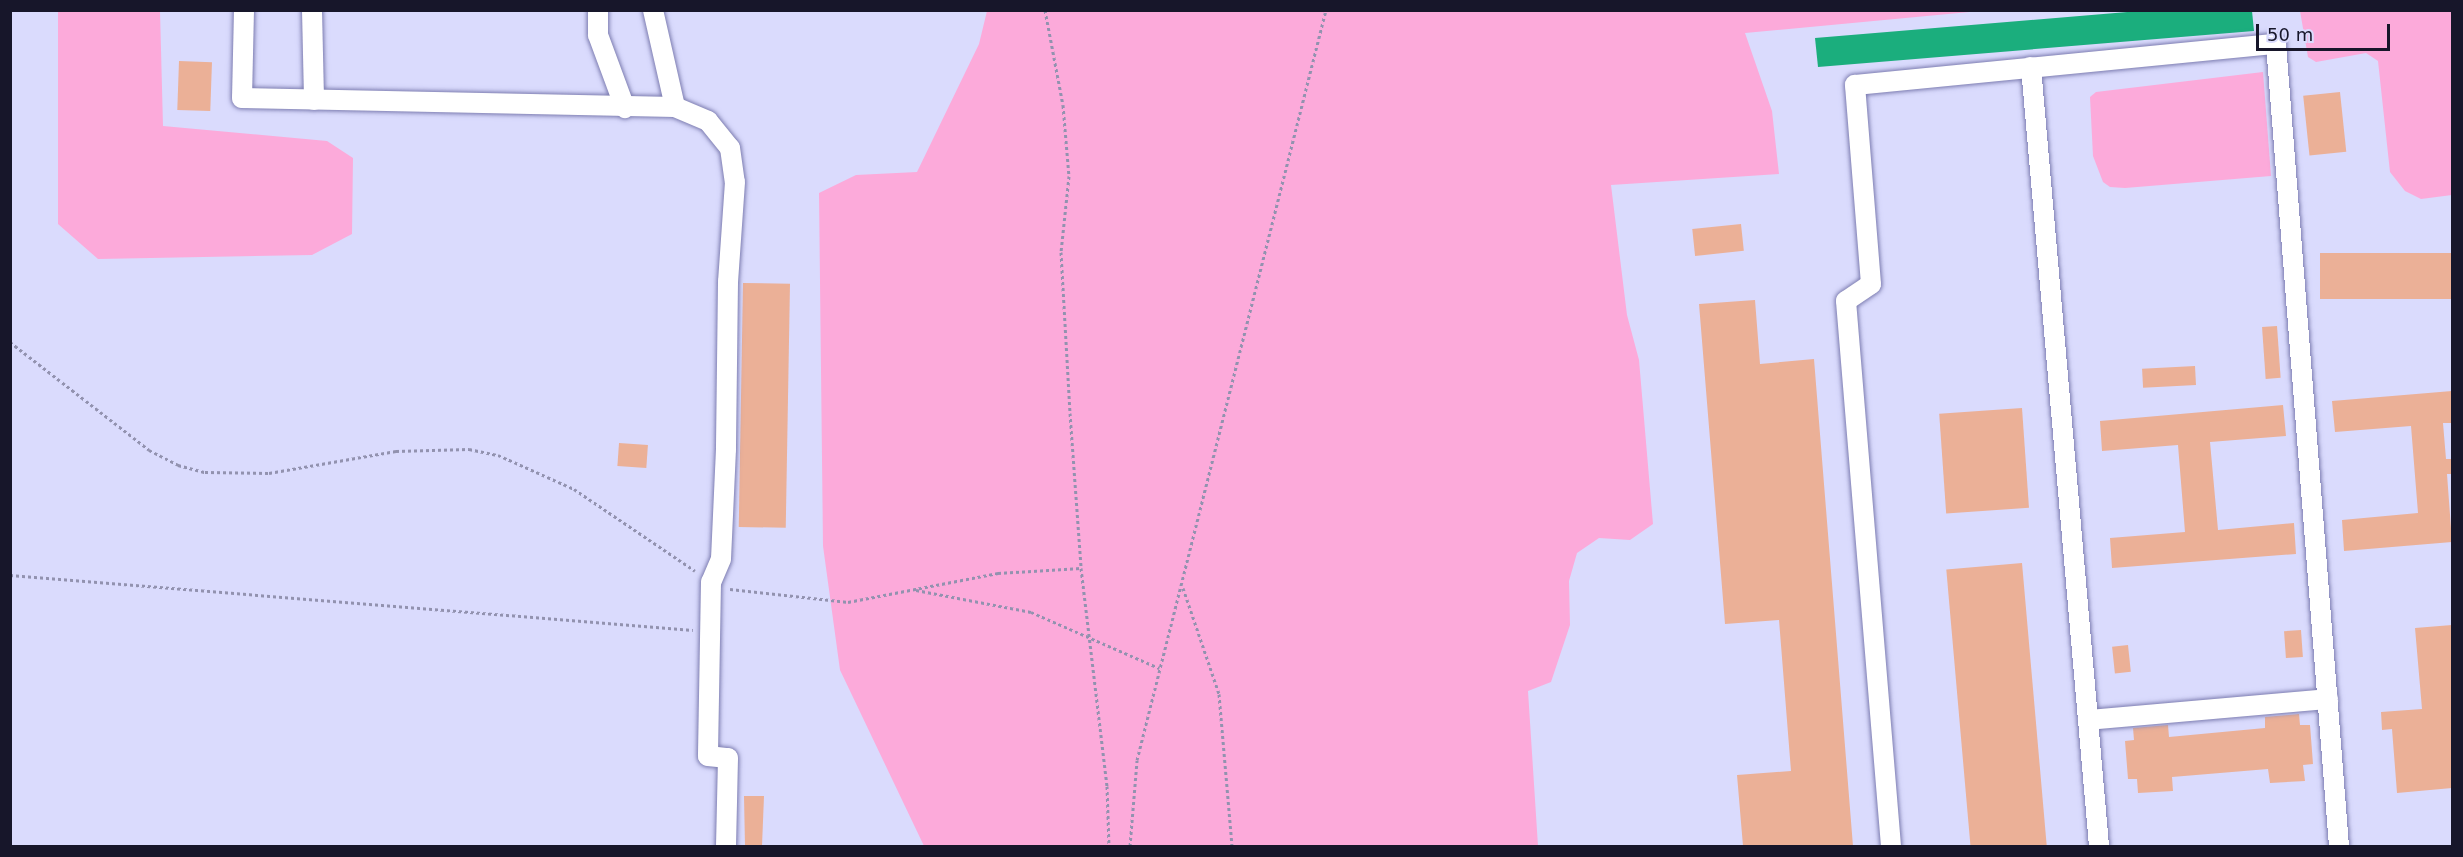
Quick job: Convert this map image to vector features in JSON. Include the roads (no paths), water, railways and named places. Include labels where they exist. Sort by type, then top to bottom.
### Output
[{"type":"lane","points":[[244,10],[242,98],[626,108],[675,107],[708,122],[730,148],[735,182],[728,282],[721,559],[711,585],[708,756],[728,758],[726,846]]},
{"type":"lane","points":[[312,10],[314,100]]},
{"type":"lane","points":[[598,10],[598,35],[626,108]]},
{"type":"lane","points":[[653,10],[675,107]]},
{"type":"lane","points":[[1891,846],[1846,301],[1870,284],[1855,85],[2276,44],[2339,846]]},
{"type":"lane","points":[[2031,67],[2099,846]]},
{"type":"lane","points":[[2088,720],[2328,699]]}]
